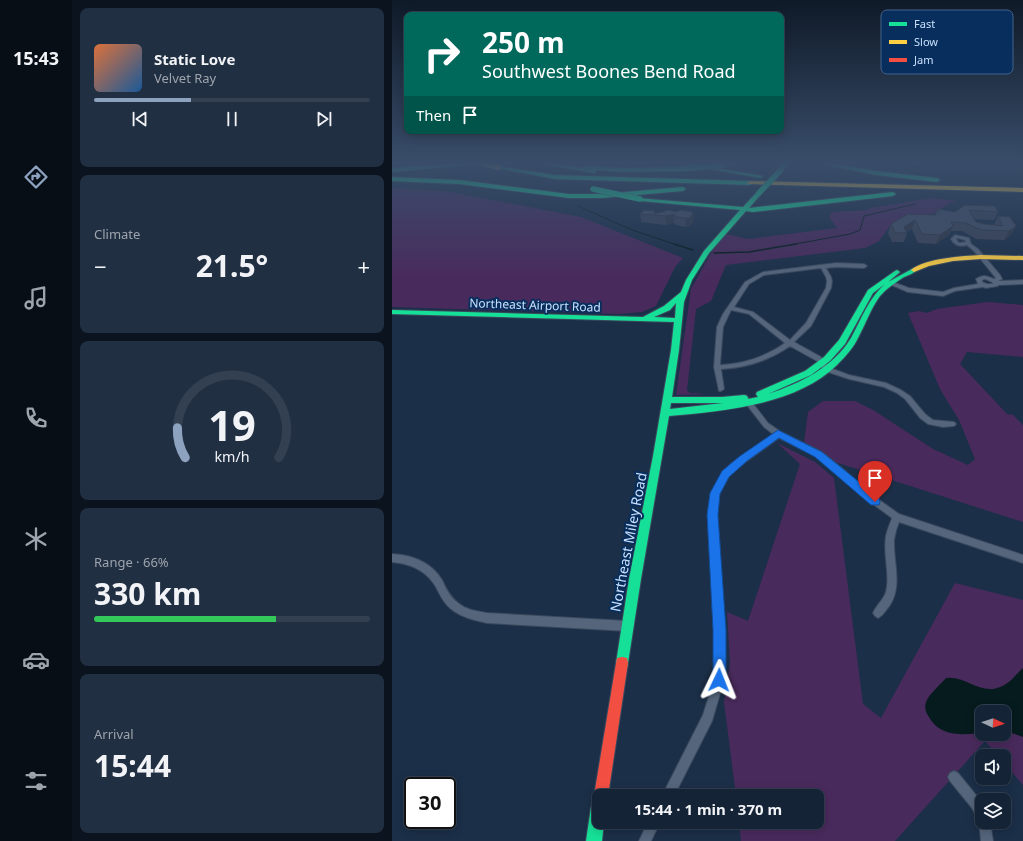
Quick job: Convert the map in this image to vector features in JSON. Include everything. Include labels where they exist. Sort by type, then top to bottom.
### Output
[{"type":"main road","points":[[674,202],[759,210],[826,202]]},
{"type":"main road","points":[[640,320],[662,311],[682,294],[706,252],[750,202]]},
{"type":"main road","points":[[664,413],[723,408],[747,400],[791,389],[844,353],[853,341],[870,304],[887,282],[936,263],[980,255],[1023,255]]},
{"type":"main road","points":[[980,255],[1023,258]]},
{"type":"main road","name":"Northeast Miley Road","points":[[602,789],[627,626],[655,473],[682,294]]},
{"type":"main road","name":"Northeast Airport Road","points":[[392,312],[677,320]]},
{"type":"main road","points":[[666,400],[747,400]]},
{"type":"main road","points":[[594,841],[596,829]]},
{"type":"street","points":[[887,282],[915,292],[942,294],[958,289],[994,286],[995,282],[999,279],[997,275],[980,255],[968,244]]},
{"type":"street","points":[[721,389],[717,367],[720,327],[746,283],[755,277],[822,267],[846,264],[864,266]]},
{"type":"street","points":[[717,367],[733,367],[750,362],[790,343],[808,325],[828,290],[830,276],[822,267]]},
{"type":"street","points":[[983,286],[978,280],[981,278],[988,278],[995,282],[1023,282]]},
{"type":"street","points":[[730,308],[751,313],[795,348],[824,366],[850,377],[885,385],[910,399],[918,413],[927,421],[934,424],[952,424]]},
{"type":"street","points":[[747,400],[762,421],[778,434],[824,458],[866,494],[898,517],[1023,559]]},
{"type":"street","points":[[672,789],[708,717],[719,680],[720,630],[712,515],[715,493],[726,474],[734,466],[778,434]]},
{"type":"street","points":[[878,613],[884,607],[894,580],[890,541],[891,530],[898,517]]},
{"type":"street","points":[[392,558],[410,560],[425,567],[437,580],[446,598],[453,605],[462,611],[473,615],[487,618],[627,626]]},
{"type":"street","points":[[954,777],[975,803]]},
{"type":"street","points":[[645,841],[651,829]]},
{"type":"street","points":[[985,829],[986,841]]},
{"type":"shaded area","points":[[392,202],[504,202],[581,217],[683,258],[675,267],[656,306],[642,312],[619,314],[392,307]]},
{"type":"shaded area","points":[[906,202],[953,202],[927,216],[893,222],[879,241],[865,248],[726,265],[711,301],[696,309],[687,390],[690,393],[709,394],[676,395],[691,289],[714,248],[726,234],[748,239],[837,228],[829,217],[832,212],[867,210],[870,208]]},
{"type":"shaded area","points":[[987,302],[1023,305],[1023,357],[967,352],[960,364],[1008,415],[1012,414],[1023,425],[1023,522],[838,463],[804,443],[808,412],[823,401],[855,401],[873,410],[933,449],[968,465],[975,459],[959,420],[940,389],[908,313],[919,311],[927,313],[937,309]]},
{"type":"shaded area","points":[[777,443],[815,462],[834,478],[863,704],[881,718],[955,583],[1023,600],[1023,785],[1011,771],[1011,749],[992,749],[985,741],[978,749],[975,749],[975,752],[895,841],[741,841],[740,829],[824,829],[824,789],[735,789],[724,702],[730,663],[727,612],[748,621],[800,464]]},
{"type":"shaded area","points":[[1023,668],[1023,737],[1011,733],[1011,705],[975,705],[975,733],[959,734],[945,731],[934,724],[927,714],[925,706],[927,699],[946,678],[954,678],[977,686],[992,689],[1001,687],[1010,681]]},
{"type":"building","points":[[965,205],[995,206],[998,212],[969,210],[976,222],[1003,226],[998,216],[1010,217],[1016,226],[1009,231],[981,230],[966,223],[951,222],[953,226],[940,235],[922,234],[915,220],[904,227],[907,233],[895,233],[891,224],[908,214],[936,215],[935,212],[939,212],[937,209],[955,212]]},
{"type":"building","points":[[644,210],[655,211],[654,214],[669,210],[676,212],[681,210],[693,212],[690,218],[685,218],[676,217],[674,214],[665,216],[640,214]]},
{"type":"waterway","points":[[790,245],[850,234],[860,230],[864,216],[915,204]]},
{"type":"waterway","points":[[578,206],[632,230],[674,244]]},
{"type":"waterway","points":[[674,244],[693,250]]},
{"type":"waterway","points":[[714,253],[749,252],[796,244]]},
{"type":"traffic: fast","points":[[673,202],[753,210],[821,202]]},
{"type":"traffic: fast","points":[[622,663],[635,579],[658,456],[675,350],[680,302],[689,280],[706,252],[751,202]]},
{"type":"traffic: fast","points":[[664,413],[741,404],[791,390],[813,378],[834,363],[851,344],[865,315],[878,294],[895,280],[914,270]]},
{"type":"traffic: fast","points":[[760,394],[808,373],[827,359],[842,342],[870,292],[897,272]]},
{"type":"traffic: fast","points":[[646,318],[667,308],[682,294]]},
{"type":"traffic: fast","points":[[392,312],[677,320]]},
{"type":"traffic: fast","points":[[666,400],[722,400],[744,398]]},
{"type":"traffic: fast","points":[[594,841],[596,829]]},
{"type":"traffic: slow","points":[[914,270],[927,265],[953,259],[981,257],[1023,258]]},
{"type":"traffic: jam","points":[[602,789],[622,663]]},
{"type":"route","points":[[719,680],[720,630],[712,515],[715,493],[726,474],[743,458],[778,434],[819,454],[875,502]]}]
